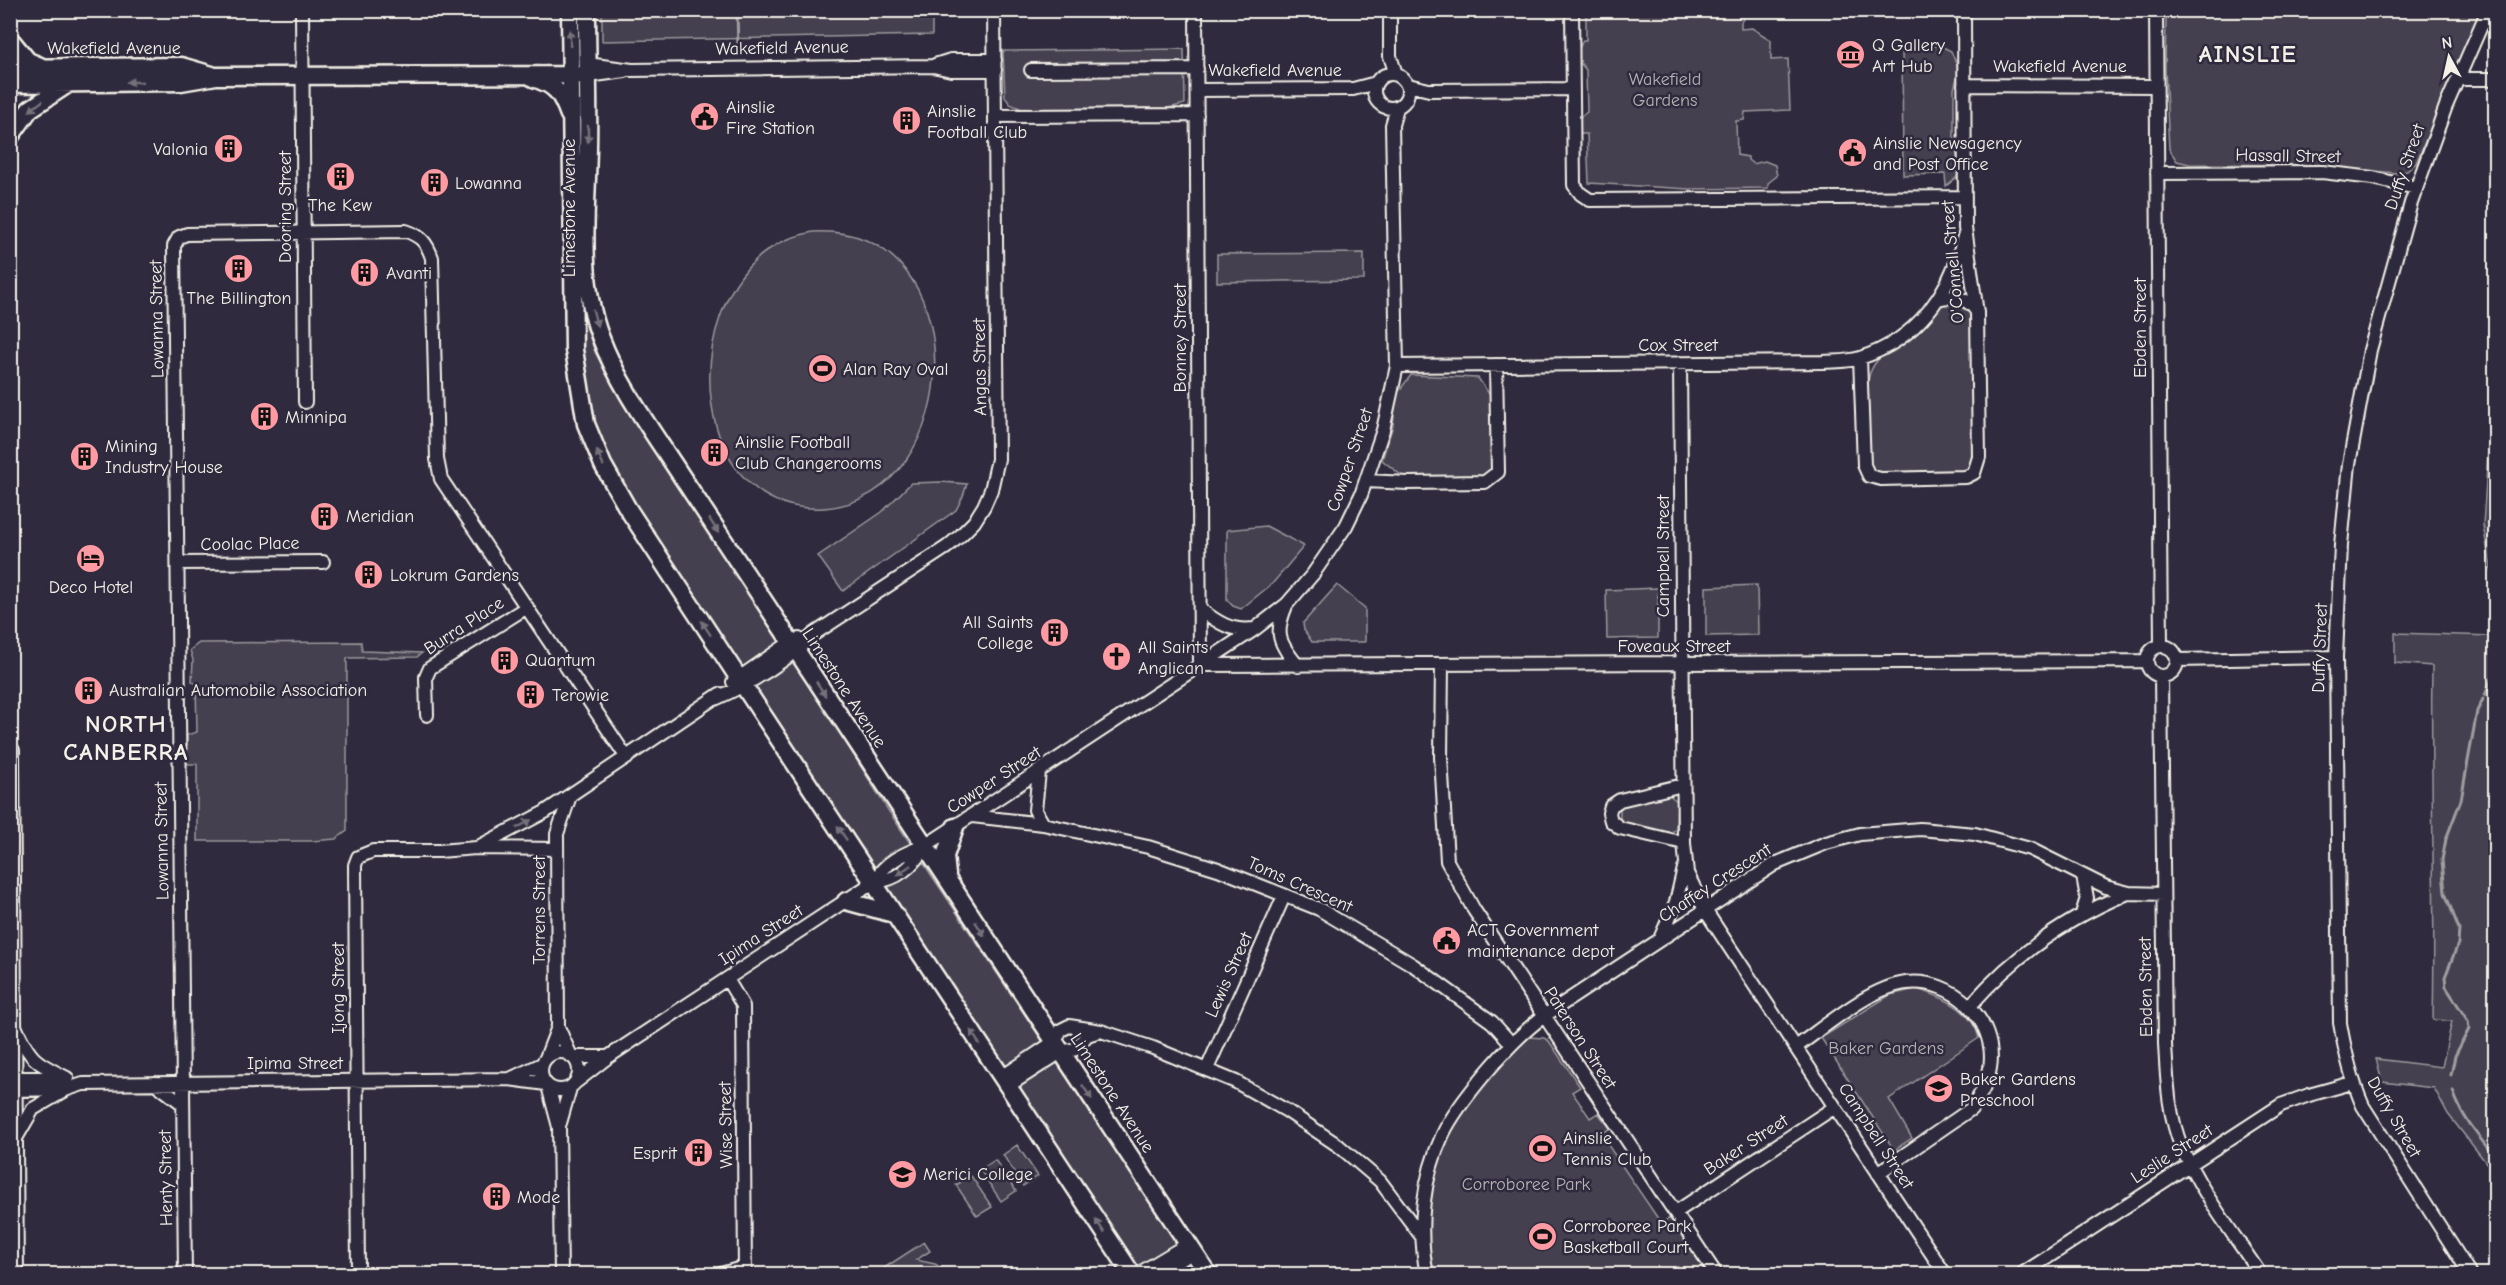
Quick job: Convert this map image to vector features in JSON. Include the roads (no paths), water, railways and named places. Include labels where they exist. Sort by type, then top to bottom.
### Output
[{"type":"highway","points":[[10,751],[14,1275]]},
{"type":"main road","points":[[570,10],[580,70]]},
{"type":"main road","points":[[580,70],[587,10]]},
{"type":"main road","points":[[10,39],[28,61],[44,67]]},
{"type":"main road","name":"Wakefield Avenue","points":[[10,68],[181,66],[216,76]]},
{"type":"main road","name":"Wakefield Avenue","points":[[417,75],[492,68],[580,70]]},
{"type":"main road","name":"Wakefield Avenue","points":[[10,84],[181,82],[216,76],[526,76],[580,70]]},
{"type":"main road","name":"Limestone Avenue","points":[[580,70],[572,122],[574,350],[586,424],[603,465],[628,509],[1132,1275]]},
{"type":"main road","name":"Limestone Avenue","points":[[580,70],[586,260],[592,305],[600,336],[637,406],[1208,1275]]},
{"type":"main road","points":[[526,76],[546,83],[562,96],[572,122]]},
{"type":"main road","points":[[10,137],[30,109],[69,83]]},
{"type":"main road","points":[[947,880],[945,856],[955,827]]},
{"type":"main road","points":[[846,901],[894,914]]},
{"type":"street","name":"Dooring Street","points":[[302,10],[305,402]]},
{"type":"street","name":"Angas Street","points":[[794,647],[947,547],[974,522],[991,490],[998,459],[994,10]]},
{"type":"street","name":"Bonney Street","points":[[1196,10],[1200,665]]},
{"type":"street","points":[[1390,10],[1390,56],[1396,75]]},
{"type":"street","points":[[1572,10],[1574,185],[1590,200],[1965,197]]},
{"type":"street","name":"O'Connell Street","points":[[1860,358],[1864,465],[1869,476],[1881,479],[1966,477],[1974,472],[1979,457],[1977,313],[1965,228],[1964,10]]},
{"type":"street","name":"Ebden Street","points":[[2156,10],[2161,646]]},
{"type":"street","name":"Duffy Street","points":[[2470,1275],[2363,1106],[2352,1083],[2340,1023],[2336,657],[2349,464],[2361,394],[2384,295],[2416,188],[2446,106],[2486,12]]},
{"type":"street","points":[[1377,81],[1387,74],[1396,75],[1404,80],[1408,91],[1406,101],[1397,108],[1378,102],[1377,81],[1390,56]]},
{"type":"street","name":"Wakefield Avenue","points":[[580,70],[606,75],[632,70],[933,66],[951,70],[994,65]]},
{"type":"street","name":"Wakefield Avenue","points":[[1030,70],[1197,69]]},
{"type":"street","points":[[2459,79],[2496,79]]},
{"type":"street","name":"Wakefield Avenue","points":[[1197,90],[1353,89],[1377,81]]},
{"type":"street","name":"Wakefield Avenue","points":[[1964,85],[2156,86]]},
{"type":"street","name":"Wakefield Avenue","points":[[1353,89],[1378,102]]},
{"type":"street","points":[[1408,91],[1573,89]]},
{"type":"street","name":"Cowper Street","points":[[1378,102],[1392,125]]},
{"type":"street","name":"Cowper Street","points":[[925,846],[1255,629],[1287,604],[1313,574],[1346,526],[1366,481],[1384,426],[1396,366],[1392,125],[1397,108]]},
{"type":"street","points":[[995,116],[1197,115]]},
{"type":"street","name":"Hassall Street","points":[[2157,173],[2322,172],[2373,178],[2416,188]]},
{"type":"street","name":"Cox Street","points":[[1396,366],[1822,362],[1860,358],[1895,341],[1931,309],[1950,282],[1959,260],[1965,228]]},
{"type":"street","name":"Lowanna Street","points":[[183,1082],[174,246],[179,237],[188,234],[406,231],[418,235],[427,245],[432,258],[437,469],[441,479],[627,758]]},
{"type":"street","points":[[1938,299],[1953,297],[1961,299],[1973,305],[1977,313]]},
{"type":"street","name":"Campbell Street","points":[[1680,363],[1685,864],[1692,886],[1705,910],[1945,1275]]},
{"type":"street","points":[[1366,481],[1485,482],[1498,472],[1496,365]]},
{"type":"street","name":"Coolac Place","points":[[178,563],[323,562]]},
{"type":"street","points":[[1287,604],[1279,622],[1280,638],[1282,647],[1298,666]]},
{"type":"street","name":"Burra Place","points":[[427,715],[426,677],[430,668],[526,607]]},
{"type":"street","points":[[1200,609],[1229,628],[1241,631],[1255,629]]},
{"type":"street","points":[[2161,646],[2170,648],[2177,660],[2171,673],[2162,676],[2153,673],[2147,661],[2151,650],[2161,646]]},
{"type":"street","name":"Ijong Street","points":[[476,848],[510,832],[570,795],[794,647]]},
{"type":"street","points":[[2177,660],[2336,657]]},
{"type":"street","name":"Foveaux Street","points":[[1200,665],[2147,661]]},
{"type":"street","name":"Paterson Street","points":[[1442,665],[1441,757],[1447,861],[1474,910],[1677,1212],[1716,1275]]},
{"type":"street","name":"Ebden Street","points":[[2162,676],[2165,1044],[2169,1097],[2180,1142],[2190,1164],[2260,1275]]},
{"type":"street","points":[[1039,772],[1035,810],[1043,824]]},
{"type":"street","points":[[1683,785],[1620,800],[1611,806],[1609,813],[1611,821],[1620,828],[1684,843]]},
{"type":"street","name":"Torrens Street","points":[[544,1061],[558,1027],[557,834],[570,795]]},
{"type":"street","name":"Toms Crescent","points":[[972,816],[1043,824],[1148,847],[1218,869],[1319,909],[1413,965],[1492,1022],[1511,1043]]},
{"type":"street","name":"Chaffey Crescent","points":[[1544,1016],[1751,878],[1792,856],[1842,838],[1888,830],[1942,830],[1991,837],[2037,852],[2106,887],[2129,893]]},
{"type":"street","name":"Ipima Street","points":[[573,1085],[608,1057],[874,882],[880,869],[907,852],[925,846]]},
{"type":"street","name":"Ijong Street","points":[[358,1275],[355,865],[358,857],[373,851],[439,851],[476,848],[557,849]]},
{"type":"street","name":"Campbell Street","points":[[1659,940],[1676,902],[1685,864]]},
{"type":"street","points":[[2082,914],[2087,892],[2083,876]]},
{"type":"street","points":[[1970,1006],[1998,976],[2030,948],[2082,914],[2129,893],[2163,894]]},
{"type":"street","name":"Lewis Street","points":[[1207,1069],[1284,896]]},
{"type":"street","name":"Wise Street","points":[[727,979],[743,1006],[746,1271]]},
{"type":"street","points":[[1796,1047],[1862,1002],[1897,985],[1919,983],[1938,986],[1960,997],[1970,1006],[1982,1023],[1990,1048],[1991,1066],[1981,1094],[1971,1108],[1878,1173]]},
{"type":"street","points":[[1427,1275],[1422,1237],[1424,1194],[1443,1134],[1469,1094],[1511,1043],[1544,1016]]},
{"type":"street","points":[[11,1017],[29,1054],[68,1083],[33,1109],[27,1116],[13,1146]]},
{"type":"street","points":[[1057,1047],[1060,1030],[1066,1026],[1101,1031],[1207,1069],[1287,1111],[1346,1152],[1380,1181],[1422,1237]]},
{"type":"street","name":"Torrens Street","points":[[558,1027],[572,1057]]},
{"type":"street","points":[[1005,1081],[1057,1047],[1076,1049],[1087,1035],[1101,1031]]},
{"type":"street","points":[[561,1275],[559,1127],[547,1085],[542,1077],[544,1061],[555,1053],[572,1057],[608,1057]]},
{"type":"street","points":[[559,1127],[579,1072],[572,1057]]},
{"type":"street","name":"Ipima Street","points":[[508,1079],[544,1061]]},
{"type":"street","name":"Ipima Street","points":[[11,1084],[508,1079],[547,1085]]},
{"type":"street","name":"Henty Street","points":[[183,1082],[185,1275]]},
{"type":"street","points":[[155,1083],[183,1104]]},
{"type":"street","name":"Leslie Street","points":[[2022,1275],[2281,1105],[2352,1083]]},
{"type":"street","points":[[547,1085],[559,1090],[573,1085]]},
{"type":"street","name":"Baker Street","points":[[1677,1212],[1835,1107]]},
{"type":"street","points":[[1138,1275],[1190,1248]]},
{"type":"street","points":[[1159,1275],[1190,1248]]},
{"type":"street","points":[[721,1275],[746,1271]]},
{"type":"waterway","points":[[737,10],[738,50]]},
{"type":"waterway","points":[[2485,695],[2496,669]]},
{"type":"waterway","points":[[2451,1075],[2455,1056],[2469,1029],[2468,1021],[2446,987],[2445,977],[2458,944],[2459,929],[2445,893],[2442,860],[2446,839],[2461,800],[2477,711],[2483,699]]},
{"type":"waterway","points":[[2453,1091],[2466,1118],[2496,1158]]},
{"type":"place","name":"Q Gallery Art Hub","points":[[1851,55]]},
{"type":"place","name":"Ainslie Fire Station","points":[[705,117]]},
{"type":"place","name":"Ainslie Football Club","points":[[906,121]]},
{"type":"place","name":"Valonia","points":[[229,149]]},
{"type":"place","name":"Ainslie Newsagency and Post Office","points":[[1852,153]]},
{"type":"place","name":"The Kew","points":[[340,176]]},
{"type":"place","name":"Lowanna","points":[[434,183]]},
{"type":"place","name":"The Billington","points":[[239,269]]},
{"type":"place","name":"Avanti","points":[[365,273]]},
{"type":"place","name":"Alan Ray Oval","points":[[822,369]]},
{"type":"place","name":"Minnipa","points":[[264,417]]},
{"type":"place","name":"Ainslie Football Club Changerooms","points":[[714,452]]},
{"type":"place","name":"Mining Industry House","points":[[84,456]]},
{"type":"place","name":"Meridian","points":[[325,516]]},
{"type":"place","name":"Deco Hotel","points":[[91,558]]},
{"type":"place","name":"Lokrum Gardens","points":[[369,575]]},
{"type":"place","name":"All Saints College","points":[[1054,632]]},
{"type":"place","name":"All Saints Anglican","points":[[1117,657]]},
{"type":"place","name":"Quantum","points":[[504,660]]},
{"type":"place","name":"Australian Automobile Association","points":[[88,690]]},
{"type":"place","name":"Terowie","points":[[531,695]]},
{"type":"place","name":"ACT Government maintenance depot","points":[[1446,940]]},
{"type":"place","name":"Baker Gardens Preschool","points":[[1939,1089]]},
{"type":"place","name":"Ainslie Tennis Club","points":[[1542,1148]]},
{"type":"place","name":"Esprit","points":[[698,1153]]},
{"type":"place","name":"Merici College","points":[[902,1174]]},
{"type":"place","name":"Mode","points":[[496,1197]]},
{"type":"place","name":"Corroboree Park Basketball Court","points":[[1542,1236]]},
{"type":"district","name":"AINSLIE","points":[[2248,54]]},
{"type":"district","name":"NORTH CANBERRA","points":[[126,738]]},
{"type":"park label","name":"Wakefield Gardens","points":[[1665,89]]},
{"type":"park label","name":"Baker Gardens","points":[[1886,1048]]},
{"type":"park label","name":"Corroboree Park","points":[[1526,1184]]}]
